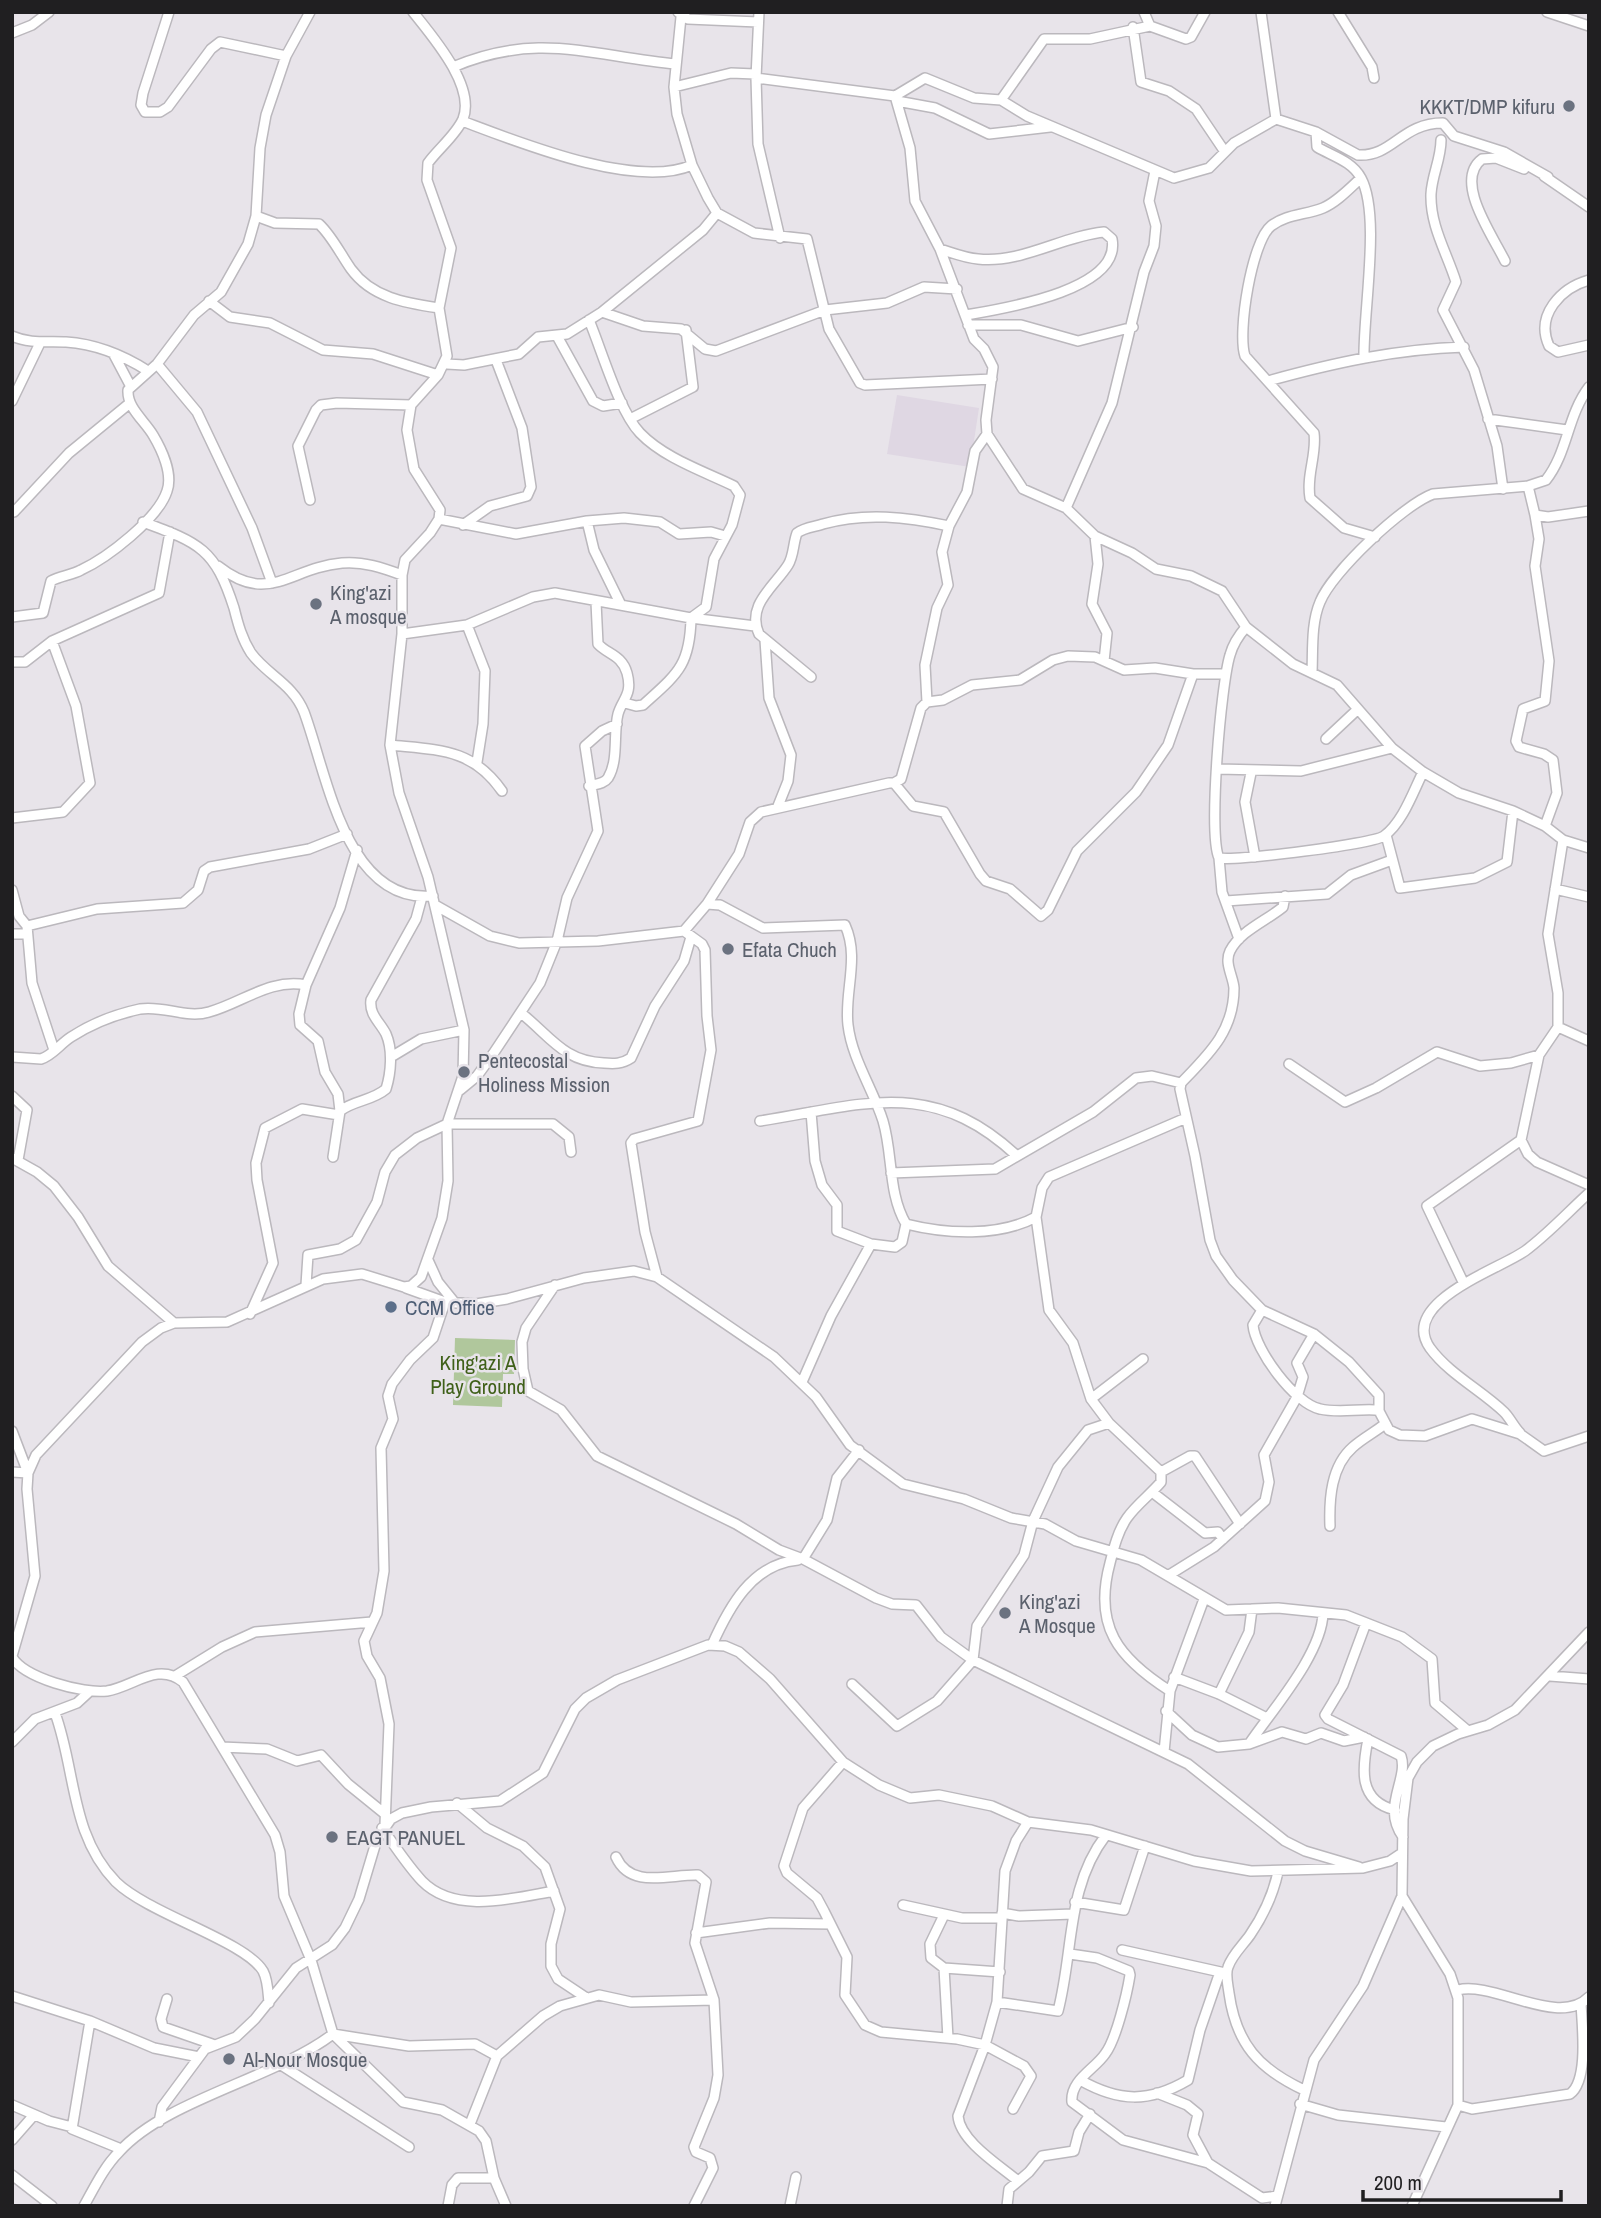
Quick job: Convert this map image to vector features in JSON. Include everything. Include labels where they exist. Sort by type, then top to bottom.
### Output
[{"type":"street","points":[[169,12],[143,93],[141,105],[145,112],[160,112],[168,107],[211,49],[220,42],[286,56]]},
{"type":"street","points":[[130,386],[157,363],[188,322],[228,282],[248,244],[256,216],[263,130],[286,56],[310,12]]},
{"type":"street","points":[[404,1287],[417,1282],[428,1260],[446,1200],[447,1124],[460,1090],[465,1065],[464,1030],[434,901],[399,793],[390,745],[402,634],[402,575],[405,560],[439,519],[437,503],[418,475],[409,450],[407,423],[411,405],[447,364],[448,348],[439,308],[451,248],[427,180],[427,171],[428,163],[462,121],[465,100],[453,67],[413,12]]},
{"type":"street","points":[[1144,12],[1150,26]]},
{"type":"street","points":[[1001,100],[1036,54],[1042,40],[1090,39],[1133,27],[1150,26],[1186,39],[1191,37],[1205,12]]},
{"type":"street","points":[[1261,12],[1276,119]]},
{"type":"street","points":[[1338,12],[1372,67],[1374,78]]},
{"type":"street","points":[[1547,12],[1589,26]]},
{"type":"street","points":[[12,33],[32,25],[47,13]]},
{"type":"street","points":[[780,238],[758,144],[755,76],[758,17],[680,15],[674,87],[679,122],[692,165],[717,214],[754,233],[780,238],[807,239],[830,329],[860,383],[865,385],[992,379]]},
{"type":"street","points":[[1133,27],[1141,82],[1169,91],[1196,109],[1225,152]]},
{"type":"street","points":[[453,67],[482,55],[517,48],[589,50],[676,64]]},
{"type":"street","points":[[674,87],[731,73],[896,98],[935,108],[989,134],[1052,127]]},
{"type":"street","points":[[896,98],[925,78],[974,98],[1001,100],[1052,127],[1174,178],[1193,175],[1209,168],[1253,130],[1276,119],[1316,132],[1358,155],[1384,149],[1414,127],[1443,123],[1454,136],[1504,152],[1548,177],[1589,206]]},
{"type":"street","points":[[896,98],[910,148],[915,201],[940,249],[974,339],[990,358],[992,379],[986,420],[987,434],[1023,489],[1066,509],[1095,536],[1156,569],[1207,582],[1222,591],[1246,626],[1276,653],[1337,685],[1392,748],[1423,772],[1460,793],[1513,811],[1545,826],[1563,840],[1589,848]]},
{"type":"street","points":[[462,121],[552,153],[640,172],[669,174],[692,165]]},
{"type":"street","points":[[1316,132],[1317,147],[1343,160],[1361,178],[1372,228],[1364,358]]},
{"type":"street","points":[[1441,140],[1440,158],[1431,193],[1432,210],[1437,236],[1456,282],[1443,310],[1464,347],[1497,446],[1503,489]]},
{"type":"street","points":[[1505,261],[1471,189],[1473,168],[1482,159],[1496,158],[1548,177]]},
{"type":"street","points":[[1066,509],[1112,403],[1133,327],[1144,272],[1156,235],[1149,201],[1155,171]]},
{"type":"street","points":[[1361,178],[1324,208],[1282,219],[1270,227],[1261,239],[1244,313],[1243,342],[1245,356],[1281,393],[1314,433],[1315,442],[1308,477],[1310,498],[1344,528],[1375,537]]},
{"type":"street","points":[[447,364],[464,365],[519,354],[538,337],[557,336],[589,320],[703,230],[717,214]]},
{"type":"street","points":[[256,216],[275,223],[319,224],[352,271],[372,290],[407,303],[439,308]]},
{"type":"street","points":[[940,249],[992,259],[1020,255],[1091,233],[1104,232],[1112,239],[1112,252],[1104,265],[1081,284],[1028,303],[967,320]]},
{"type":"street","points":[[1589,280],[1567,288],[1558,296],[1549,315],[1546,341],[1558,352],[1589,345]]},
{"type":"street","points":[[602,312],[643,326],[686,330],[705,349],[716,351],[825,310],[887,303],[924,287],[957,289]]},
{"type":"street","points":[[209,301],[230,317],[270,323],[323,350],[373,354],[438,375]]},
{"type":"street","points":[[589,320],[629,419],[651,443],[739,491],[732,525],[711,569],[706,607],[691,618]]},
{"type":"street","points":[[967,320],[1021,325],[1078,341],[1133,327]]},
{"type":"street","points":[[629,419],[694,387],[686,330]]},
{"type":"street","points":[[12,336],[40,343],[70,342],[112,351],[148,371]]},
{"type":"street","points":[[557,336],[593,401],[603,406],[622,403]]},
{"type":"street","points":[[12,401],[40,343]]},
{"type":"street","points":[[1268,382],[1403,350],[1464,347]]},
{"type":"street","points":[[12,617],[43,613],[49,586],[54,579],[97,562],[161,504],[169,482],[153,435],[130,402],[130,386],[112,351]]},
{"type":"street","points":[[463,525],[490,506],[527,496],[531,487],[525,436],[496,359]]},
{"type":"street","points":[[157,363],[197,412],[252,528],[272,583]]},
{"type":"street","points":[[1312,672],[1320,602],[1326,589],[1375,537],[1418,499],[1433,494],[1528,486],[1546,480],[1555,469],[1567,430],[1589,387]]},
{"type":"street","points":[[14,515],[69,453],[130,402]]},
{"type":"street","points":[[310,500],[298,446],[321,405],[411,405]]},
{"type":"street","points":[[1488,419],[1567,430]]},
{"type":"street","points":[[521,1013],[573,1058],[596,1063],[625,1062],[631,1058],[655,1006],[678,973],[688,934],[740,854],[750,822],[761,812],[778,806],[894,783],[901,779],[917,715],[927,702],[925,665],[937,608],[947,590],[942,552],[949,526],[967,492],[975,451],[987,434]]},
{"type":"street","points":[[1528,486],[1539,539],[1535,566],[1549,661],[1545,701],[1523,709],[1516,741],[1519,747],[1550,756],[1553,760],[1556,793],[1545,826]]},
{"type":"street","points":[[1535,515],[1548,517],[1589,511]]},
{"type":"street","points":[[811,677],[765,640],[755,626],[760,601],[789,563],[794,540],[803,529],[838,518],[861,517],[890,517],[949,526]]},
{"type":"street","points":[[439,519],[516,534],[587,521],[636,519],[660,522],[679,534],[711,532],[725,536]]},
{"type":"street","points":[[587,521],[594,550],[621,605]]},
{"type":"street","points":[[143,523],[170,532],[199,547],[217,565],[244,583],[272,583],[341,563],[369,565],[402,575]]},
{"type":"street","points":[[12,662],[32,659],[52,641],[159,593],[170,532]]},
{"type":"street","points":[[1095,536],[1098,564],[1092,604],[1107,633],[1104,661]]},
{"type":"street","points":[[217,565],[251,653],[288,687],[304,711],[322,776],[346,834],[377,880],[390,889],[434,901],[503,941],[598,941],[688,934],[702,944],[705,950],[711,1050],[700,1117],[693,1124],[634,1139],[631,1148],[648,1249],[657,1277]]},
{"type":"street","points":[[402,634],[467,625],[543,594],[555,593],[691,618],[755,626]]},
{"type":"street","points":[[589,786],[608,779],[619,710],[625,703],[626,670],[611,651],[598,645],[596,602]]},
{"type":"street","points":[[625,703],[643,705],[683,664],[690,642],[691,618]]},
{"type":"street","points":[[467,625],[485,671],[483,724],[477,762]]},
{"type":"street","points":[[1239,939],[1226,901],[1214,810],[1225,674],[1231,651],[1246,626]]},
{"type":"street","points":[[765,640],[769,698],[791,755],[788,781],[778,806]]},
{"type":"street","points":[[12,818],[63,812],[90,783],[76,706],[52,641]]},
{"type":"street","points":[[927,702],[943,700],[972,685],[1020,680],[1053,660],[1068,656],[1095,657],[1124,670],[1155,668],[1193,674],[1225,674]]},
{"type":"street","points":[[894,783],[913,806],[944,812],[971,863],[986,881],[1010,889],[1035,914],[1045,915],[1077,851],[1136,792],[1168,745],[1193,674]]},
{"type":"street","points":[[1326,739],[1358,709]]},
{"type":"street","points":[[460,1090],[477,1076],[540,983],[557,941],[567,898],[598,831],[585,746],[602,731],[617,724]]},
{"type":"street","points":[[390,745],[443,752],[477,762],[489,772],[502,790]]},
{"type":"street","points":[[1218,769],[1251,772],[1301,771],[1392,748]]},
{"type":"street","points":[[1251,772],[1245,802],[1255,857]]},
{"type":"street","points":[[1219,858],[1255,857],[1366,844],[1386,835],[1423,772]]},
{"type":"street","points":[[1386,835],[1397,885],[1404,889],[1475,878],[1491,873],[1507,862],[1513,811]]},
{"type":"street","points":[[12,933],[97,909],[183,903],[198,890],[204,871],[210,867],[309,849],[346,834]]},
{"type":"street","points":[[1563,840],[1548,934],[1558,993],[1558,1027],[1539,1055],[1521,1140],[1528,1154],[1537,1163],[1589,1185]]},
{"type":"street","points":[[333,1157],[339,1113],[338,1094],[321,1062],[318,1041],[303,1028],[299,1020],[306,985],[340,908],[357,850]]},
{"type":"street","points":[[1226,901],[1327,894],[1351,875],[1392,860]]},
{"type":"street","points":[[1555,889],[1589,897]]},
{"type":"street","points":[[12,891],[26,930],[32,983],[54,1050]]},
{"type":"street","points":[[1285,896],[1283,907],[1239,939],[1228,958],[1234,984],[1229,1026],[1181,1083],[1213,1249],[1233,1280],[1262,1310],[1314,1335],[1349,1362],[1375,1389],[1385,1424],[1400,1435],[1419,1437],[1472,1419],[1520,1434],[1544,1451],[1589,1436]]},
{"type":"street","points":[[250,1314],[273,1263],[257,1180],[256,1163],[265,1128],[302,1109],[339,1113],[350,1104],[373,1098],[386,1089],[391,1058],[385,1032],[371,1012],[371,1000],[416,919],[422,897]]},
{"type":"street","points":[[707,904],[720,905],[764,928],[845,925],[853,965],[848,996],[848,1029],[885,1128],[891,1173],[906,1224],[898,1246],[872,1244],[837,1231],[837,1205],[822,1185],[815,1161],[811,1112]]},
{"type":"street","points":[[12,1057],[41,1059],[94,1025],[142,1009],[156,1008],[184,1014],[208,1013],[264,989],[290,983],[306,985]]},
{"type":"street","points":[[1558,1027],[1589,1041]]},
{"type":"street","points":[[391,1058],[421,1039],[464,1030]]},
{"type":"street","points":[[1289,1064],[1345,1102],[1376,1088],[1437,1052],[1480,1066],[1511,1063],[1539,1055]]},
{"type":"street","points":[[891,1173],[995,1169],[1093,1112],[1136,1078],[1152,1076],[1181,1083]]},
{"type":"street","points":[[12,1096],[27,1110],[15,1159],[49,1181],[68,1203],[108,1266],[174,1323]]},
{"type":"street","points":[[760,1121],[875,1103],[920,1103],[945,1108],[985,1130],[1017,1156]]},
{"type":"street","points":[[1170,1691],[1141,1673],[1113,1638],[1104,1615],[1103,1599],[1112,1553],[1126,1520],[1161,1482],[1161,1472],[1109,1423],[1091,1399],[1073,1343],[1049,1310],[1036,1217],[1042,1188],[1049,1177],[1186,1118]]},
{"type":"street","points":[[306,1285],[308,1255],[340,1249],[356,1240],[377,1202],[385,1172],[395,1156],[417,1138],[447,1124],[553,1124],[569,1137],[571,1152]]},
{"type":"street","points":[[1464,1284],[1427,1206],[1521,1140]]},
{"type":"street","points":[[1520,1434],[1505,1413],[1469,1385],[1429,1347],[1425,1326],[1429,1313],[1437,1303],[1464,1284],[1525,1251],[1589,1193]]},
{"type":"street","points":[[906,1224],[967,1231],[1013,1226],[1036,1217]]},
{"type":"street","points":[[802,1382],[831,1316],[872,1244]]},
{"type":"street","points":[[428,1260],[450,1303]]},
{"type":"street","points":[[27,1473],[36,1455],[142,1342],[161,1328],[174,1323],[227,1322],[250,1314],[306,1285],[362,1274],[450,1303],[477,1304],[507,1299],[555,1285],[634,1271],[657,1277],[746,1336],[802,1382],[841,1434],[903,1484],[964,1499],[1011,1518],[1033,1521],[1076,1541],[1141,1560],[1226,1610],[1346,1615],[1402,1637],[1429,1655],[1434,1664],[1436,1703],[1468,1731]]},
{"type":"street","points":[[555,1285],[524,1335],[521,1355],[528,1391],[561,1410],[597,1456],[736,1524],[779,1550],[803,1559],[884,1602],[916,1605],[941,1637],[973,1660],[1164,1752],[1206,1777],[1285,1841],[1305,1851],[1363,1868]]},
{"type":"street","points":[[159,2122],[162,2107],[199,2057],[212,2044],[236,2036],[269,2003],[296,1968],[332,1945],[353,1916],[385,1814],[389,1733],[380,1678],[365,1648],[364,1637],[377,1613],[384,1571],[381,1541],[384,1470],[380,1455],[393,1419],[389,1392],[410,1360],[433,1338],[450,1303]]},
{"type":"street","points":[[1262,1310],[1252,1325],[1255,1337],[1297,1397],[1322,1410],[1380,1411]]},
{"type":"street","points":[[1170,1575],[1223,1539],[1265,1501],[1269,1482],[1265,1452],[1297,1397],[1303,1377],[1297,1363],[1314,1335]]},
{"type":"street","points":[[1091,1399],[1143,1359]]},
{"type":"street","points":[[852,1684],[897,1726],[937,1701],[973,1660],[977,1626],[1024,1555],[1033,1521],[1058,1467],[1088,1430],[1109,1423]]},
{"type":"street","points":[[1330,1526],[1330,1490],[1339,1468],[1352,1447],[1385,1424]]},
{"type":"street","points":[[12,1431],[27,1473],[35,1576],[12,1658],[46,1680],[90,1691],[108,1691],[159,1673],[175,1676],[183,1682],[275,1835],[281,1852],[284,1896],[311,1960],[333,2034],[403,2102],[442,2110],[470,2124],[486,2141],[494,2178],[506,2206]]},
{"type":"street","points":[[712,1645],[726,1615],[751,1582],[771,1567],[803,1559],[827,1520],[837,1478],[859,1450]]},
{"type":"street","points":[[1161,1472],[1190,1456],[1195,1456],[1240,1524]]},
{"type":"street","points":[[12,1472],[27,1473]]},
{"type":"street","points":[[1152,1492],[1205,1533],[1218,1532],[1223,1539]]},
{"type":"street","points":[[1164,1752],[1170,1691],[1204,1599]]},
{"type":"street","points":[[1219,1694],[1249,1632],[1252,1609]]},
{"type":"street","points":[[1249,1744],[1315,1643],[1323,1625],[1323,1613]]},
{"type":"street","points":[[175,1676],[222,1647],[255,1632],[372,1622]]},
{"type":"street","points":[[1366,1623],[1343,1685],[1325,1715],[1328,1719],[1398,1753],[1403,1760],[1396,1786],[1395,1810],[1395,1824],[1403,1837]]},
{"type":"street","points":[[1070,1954],[1097,1958],[1130,1972],[1113,2042],[1104,2057],[1080,2080],[1070,2099],[1128,2142],[1208,2163],[1258,2196],[1276,2201],[1293,2146],[1300,2104],[1317,2055],[1377,1958],[1402,1896],[1407,1784],[1413,1768],[1433,1746],[1488,1725],[1515,1710],[1589,1632]]},
{"type":"street","points":[[383,1827],[402,1813],[457,1803],[493,1803],[515,1792],[543,1773],[575,1709],[586,1698],[617,1680],[712,1645],[739,1652],[754,1664],[843,1762],[861,1775],[905,1796],[943,1796],[1000,1808],[1028,1822],[1083,1828],[1219,1867],[1278,1872],[1363,1868],[1390,1861],[1402,1853]]},
{"type":"street","points":[[1550,1676],[1589,1679]]},
{"type":"street","points":[[1174,1677],[1219,1694],[1267,1718]]},
{"type":"street","points":[[12,1742],[35,1719],[78,1703],[90,1691]]},
{"type":"street","points":[[1166,1712],[1205,1743],[1218,1747],[1249,1744],[1282,1732],[1306,1739],[1321,1733],[1344,1741],[1366,1738]]},
{"type":"street","points":[[55,1713],[64,1742],[78,1815],[89,1845],[104,1867],[119,1884],[161,1912],[239,1951],[258,1965],[265,1975],[269,2003]]},
{"type":"street","points":[[1366,1738],[1364,1787],[1380,1804],[1395,1810]]},
{"type":"street","points":[[222,1747],[267,1749],[298,1761],[321,1755],[348,1784],[385,1814]]},
{"type":"street","points":[[843,1762],[803,1808],[785,1861],[787,1873],[817,1898],[848,1957],[845,1995],[865,2025],[881,2032],[948,2038],[985,2045],[1011,2057],[1031,2074],[1013,2109]]},
{"type":"street","points":[[457,1803],[487,1828],[534,1855],[545,1867],[560,1913],[551,1944],[551,1965],[558,1979],[585,1997]]},
{"type":"street","points":[[1018,2181],[959,2128],[959,2109],[985,2045],[997,2002],[1008,1860],[1028,1822]]},
{"type":"street","points":[[383,1827],[424,1883],[457,1900],[502,1900],[554,1891]]},
{"type":"street","points":[[997,2002],[1057,2012],[1070,1954],[1075,1902],[1086,1865],[1106,1835]]},
{"type":"street","points":[[1075,1902],[1124,1910],[1146,1846]]},
{"type":"street","points":[[616,1857],[624,1871],[636,1876],[702,1877],[705,1889],[695,1950],[714,2000],[717,2087],[694,2147],[699,2153],[710,2158],[713,2165],[694,2206]]},
{"type":"street","points":[[1080,2080],[1118,2097],[1137,2098],[1157,2093],[1191,2077],[1200,2030],[1223,1973],[1266,1907],[1278,1872]]},
{"type":"street","points":[[1402,1896],[1458,1990],[1458,2105],[1412,2206]]},
{"type":"street","points":[[903,1905],[944,1915],[1073,1914]]},
{"type":"street","points":[[944,1915],[928,1951],[931,1958],[944,1968],[1000,1972]]},
{"type":"street","points":[[696,1933],[770,1923],[830,1924]]},
{"type":"street","points":[[1122,1950],[1223,1973]]},
{"type":"street","points":[[944,1968],[948,2038]]},
{"type":"street","points":[[1223,1973],[1243,2040],[1266,2069],[1304,2090]]},
{"type":"street","points":[[1458,1990],[1470,1987],[1560,2008],[1585,2000],[1581,2074],[1574,2091],[1570,2094],[1472,2109],[1458,2105]]},
{"type":"street","points":[[470,2124],[497,2056],[543,2016],[585,1997],[599,1995],[631,2002],[714,2000]]},
{"type":"street","points":[[12,1996],[90,2021],[161,2050],[199,2057]]},
{"type":"street","points":[[167,1999],[161,2020],[163,2027],[212,2044]]},
{"type":"street","points":[[72,2127],[90,2021]]},
{"type":"street","points":[[84,2206],[121,2149],[159,2122],[278,2063],[301,2055],[333,2034],[409,2046],[475,2044],[497,2056]]},
{"type":"street","points":[[278,2063],[409,2147]]},
{"type":"street","points":[[1157,2093],[1187,2105],[1198,2114],[1193,2135],[1208,2163]]},
{"type":"street","points":[[1300,2104],[1338,2115],[1446,2127]]},
{"type":"street","points":[[12,2105],[121,2149]]},
{"type":"street","points":[[1007,2206],[1009,2189],[1042,2156],[1073,2152],[1079,2132],[1090,2114]]},
{"type":"street","points":[[12,2140],[34,2115]]},
{"type":"street","points":[[12,2175],[52,2206]]},
{"type":"street","points":[[790,2206],[796,2177]]},
{"type":"street","points":[[448,2206],[452,2185],[458,2178],[494,2178]]},
{"type":"shaded area","points":[[897,395],[979,408],[970,467],[887,454]]},
{"type":"green space","name":"King'azi A Play Ground","points":[[455,1338],[515,1340],[514,1374],[503,1374],[502,1407],[453,1405]]},
{"type":"place","name":"KKKT/DMP kifuru","points":[[1569,106]]},
{"type":"place","name":"King'azi A mosque","points":[[316,604]]},
{"type":"place","name":"Efata Chuch","points":[[728,949]]},
{"type":"place","name":"Pentecostal Holiness Mission","points":[[464,1072]]},
{"type":"place","name":"CCM Office","points":[[391,1307]]},
{"type":"place","name":"King'azi A Mosque","points":[[1005,1613]]},
{"type":"place","name":"EAGT PANUEL","points":[[332,1837]]},
{"type":"place","name":"Al-Nour Mosque","points":[[229,2059]]}]
